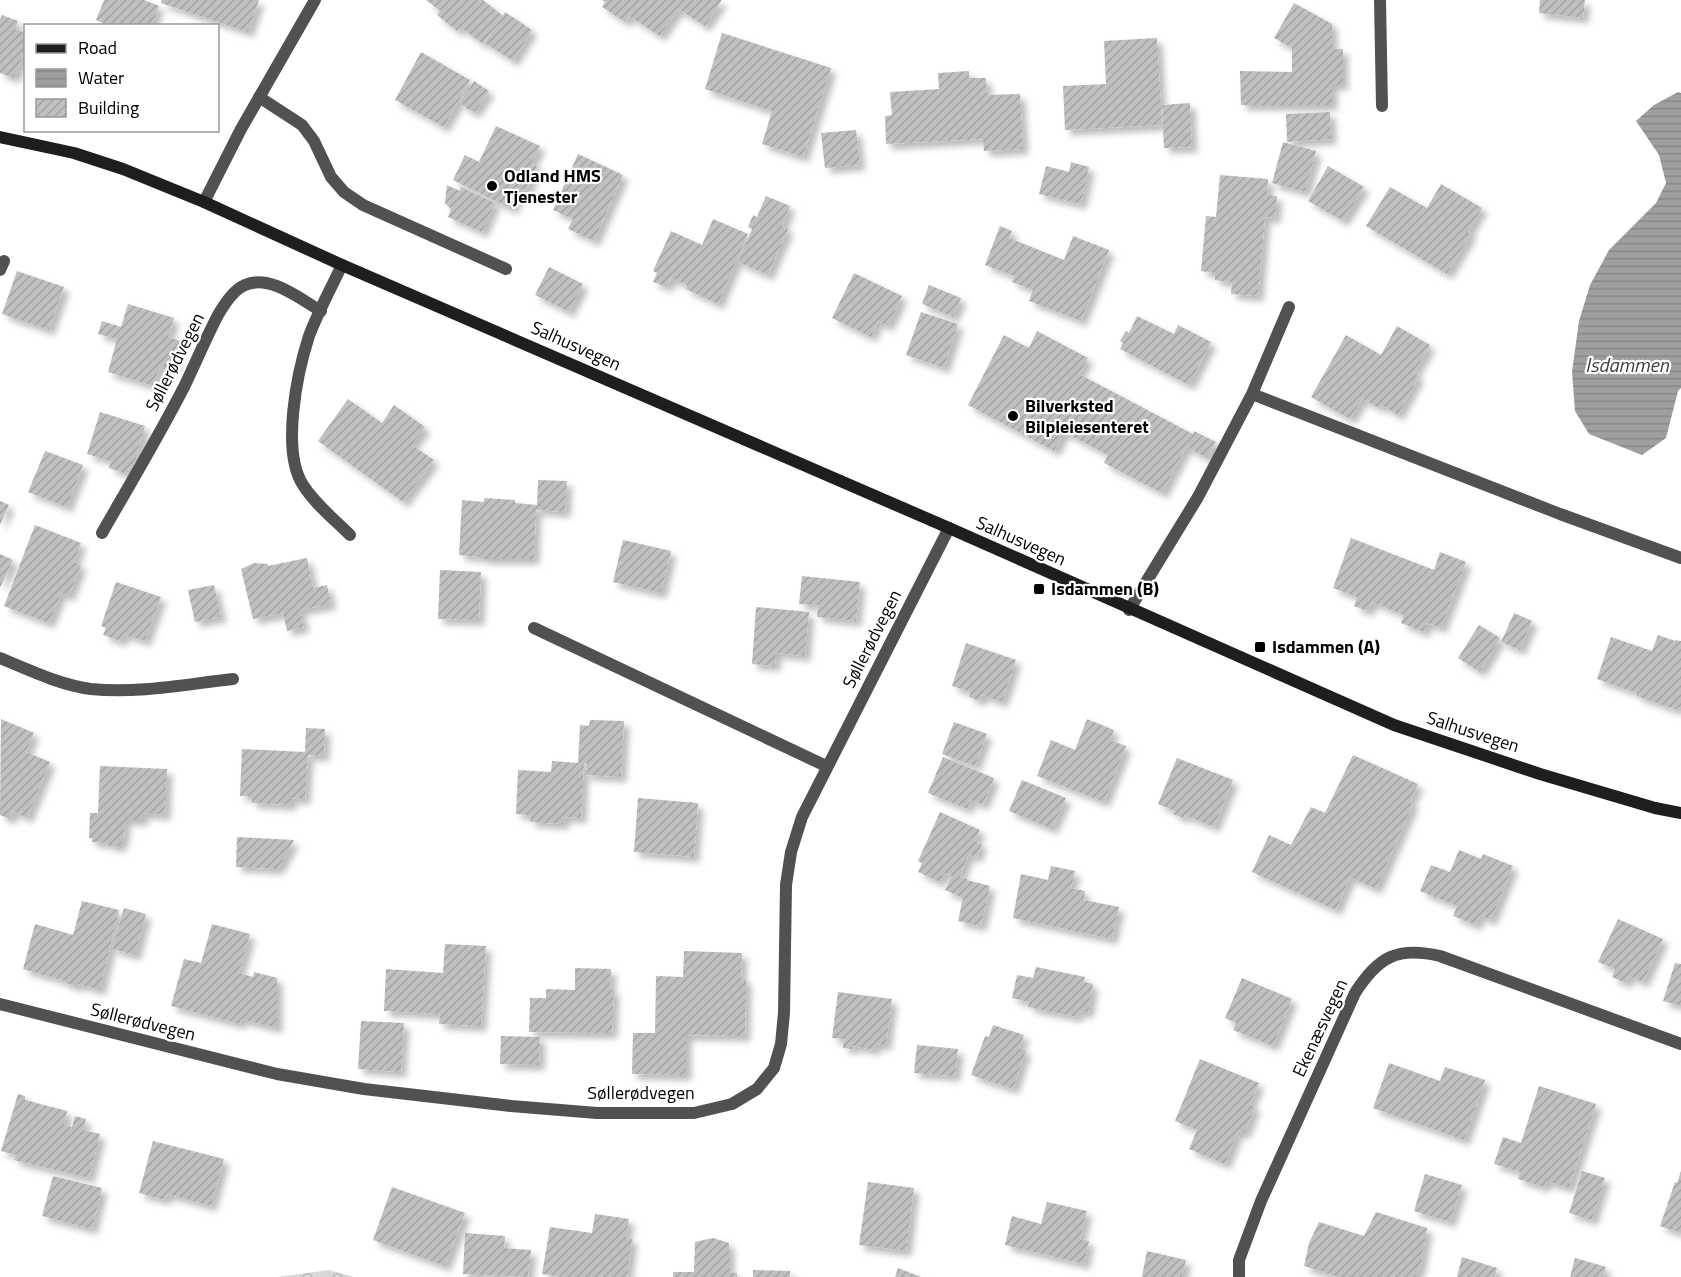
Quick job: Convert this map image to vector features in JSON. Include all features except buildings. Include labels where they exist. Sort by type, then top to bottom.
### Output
[{"type":"main road","name":"Salhusvegen","points":[[0,137],[74,153],[123,169],[204,202],[342,265],[949,528],[1394,725],[1540,774],[1655,808],[1681,813]]},
{"type":"street","points":[[204,202],[241,129],[315,0]]},
{"type":"street","points":[[1380,0],[1382,106]]},
{"type":"street","points":[[259,97],[302,125],[314,141],[331,177],[345,192],[363,205],[506,269]]},
{"type":"street","points":[[342,265],[309,336],[295,395],[291,442],[295,468],[302,484],[317,503],[350,535]]},
{"type":"street","name":"Søllerødvegen","points":[[102,533],[151,448],[185,385],[218,315],[230,297],[245,285],[260,283],[276,286],[321,311]]},
{"type":"street","points":[[1129,609],[1197,497],[1252,394],[1289,307]]},
{"type":"street","points":[[1252,394],[1560,514],[1681,558]]},
{"type":"street","name":"Søllerødvegen","points":[[0,1004],[277,1074],[364,1089],[511,1106],[597,1113],[694,1113],[732,1104],[757,1089],[774,1068],[781,1044],[784,1013],[786,885],[791,852],[802,817],[949,528]]},
{"type":"street","points":[[534,628],[826,766]]},
{"type":"street","points":[[0,658],[52,678],[90,689],[130,690],[233,679]]},
{"type":"street","name":"Ekenæsvegen","points":[[1239,1277],[1239,1260],[1261,1201],[1355,993],[1367,975],[1381,962],[1400,953],[1418,951],[1440,956],[1681,1044]]},
{"type":"green space","points":[[329,1270],[354,1277],[277,1277]]},
{"type":"water","name":"Isdammen","points":[[1678,92],[1681,93],[1681,388],[1678,391],[1666,438],[1642,455],[1589,434],[1575,411],[1572,372],[1579,321],[1590,285],[1609,250],[1656,203],[1666,183],[1659,155],[1636,121],[1654,105]]},
{"type":"place","name":"Odland HMS Tjenester","points":[[492,186]]},
{"type":"place","name":"Bilverksted Bilpleiesenteret","points":[[1013,416]]},
{"type":"place","name":"Isdammen (B)","points":[[1039,589]]},
{"type":"place","name":"Isdammen (A)","points":[[1260,647]]}]
